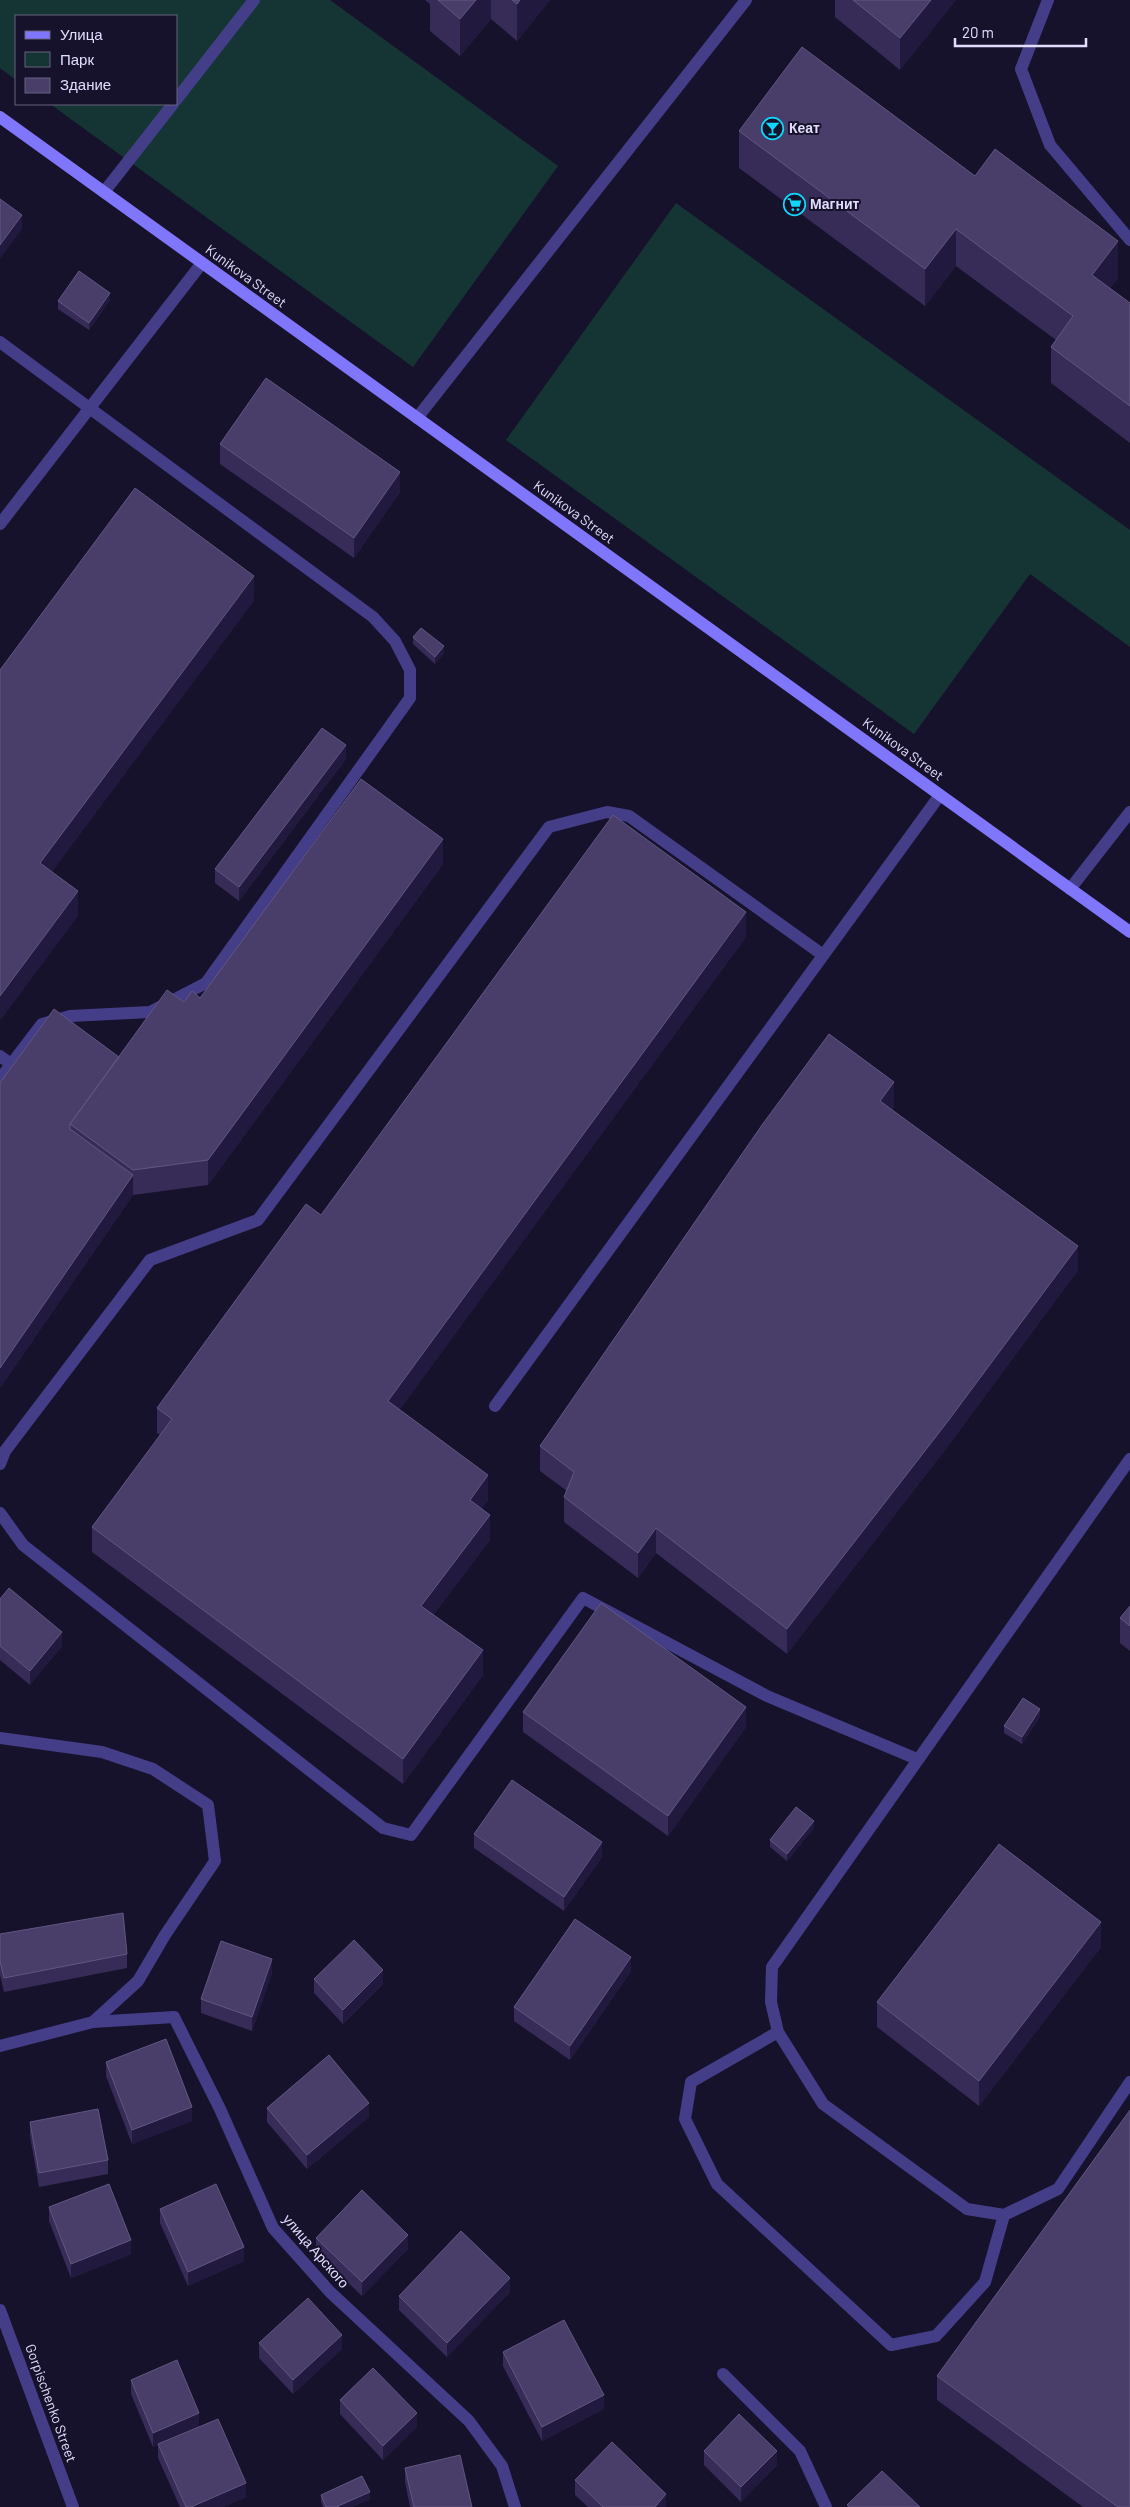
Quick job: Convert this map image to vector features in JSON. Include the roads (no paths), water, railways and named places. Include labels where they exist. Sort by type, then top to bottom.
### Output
[{"type":"street","points":[[178,97],[254,0]]},
{"type":"street","points":[[417,418],[746,0]]},
{"type":"street","points":[[1048,0],[1021,69],[1050,145],[1130,240]]},
{"type":"street","points":[[104,192],[172,105]]},
{"type":"street","name":"Kunikova Street","points":[[0,117],[1130,932]]},
{"type":"street","points":[[0,524],[88,407],[202,263]]},
{"type":"street","points":[[0,342],[373,617],[396,641],[410,670],[410,698],[206,983],[150,1012],[70,1016],[42,1024],[0,1079]]},
{"type":"street","points":[[495,1406],[940,795]]},
{"type":"street","points":[[0,1464],[5,1450],[150,1260],[258,1220],[549,827],[607,812],[630,816],[823,955]]},
{"type":"street","points":[[1070,890],[1130,812]]},
{"type":"street","points":[[0,1056],[11,1064]]},
{"type":"street","points":[[1130,1459],[772,1967],[771,2002],[778,2032],[823,2104],[967,2209],[1004,2215],[1058,2189],[1130,2082]]},
{"type":"street","points":[[0,1513],[22,1545],[383,1828],[411,1835],[583,1598],[767,1696],[917,1759]]},
{"type":"street","points":[[0,1738],[102,1752],[153,1769],[208,1805],[215,1861],[165,1935],[138,1981],[93,2022],[0,2046]]},
{"type":"street","name":"улица Арского","points":[[93,2022],[174,2017],[220,2109],[273,2228],[330,2292],[468,2421],[502,2466],[515,2507]]},
{"type":"street","points":[[778,2032],[691,2082],[685,2119],[717,2184],[890,2345],[936,2336],[985,2282],[1004,2215]]},
{"type":"street","name":"Gorpischenko Street","points":[[0,2310],[74,2507]]},
{"type":"street","points":[[723,2374],[800,2451],[826,2507]]},
{"type":"place","name":"Кеат","points":[[773,128]]},
{"type":"place","name":"Магнит","points":[[794,204]]}]
